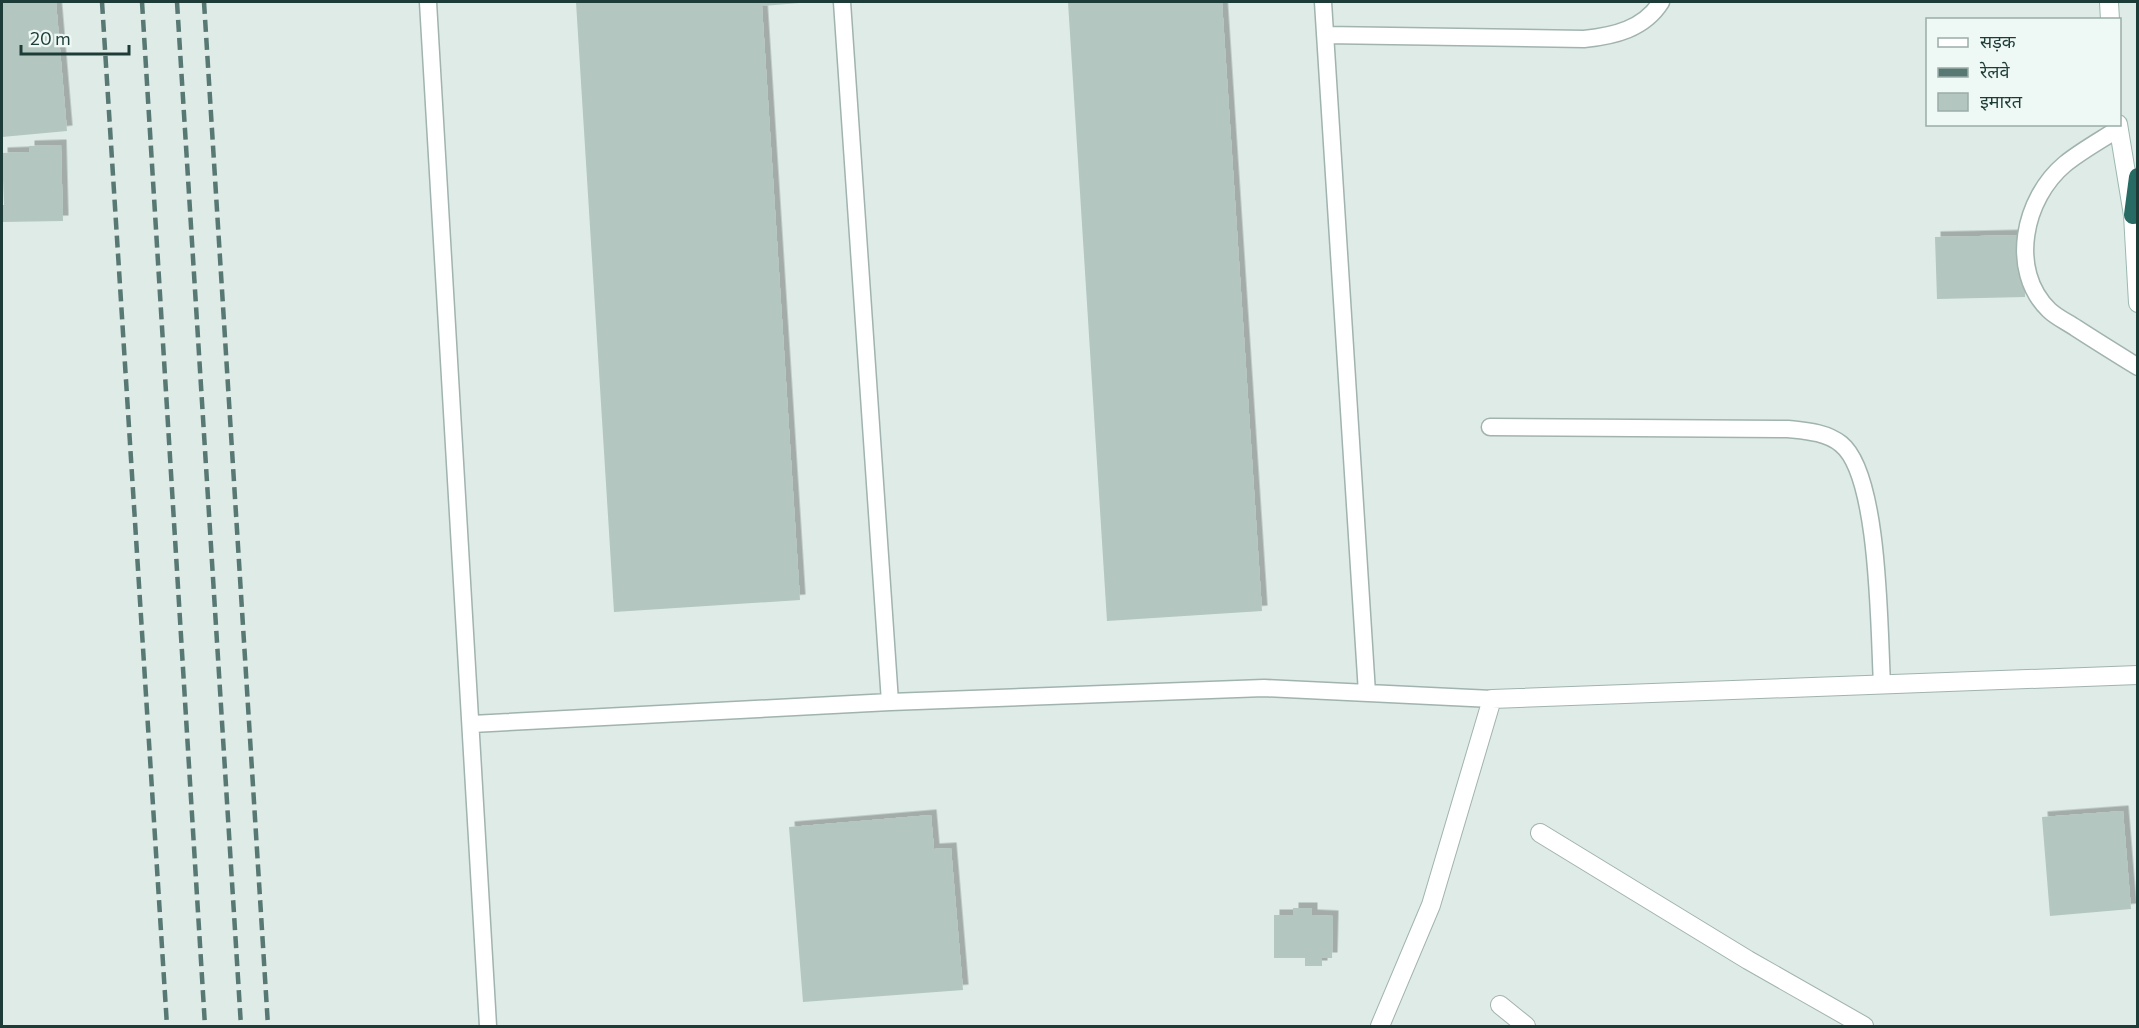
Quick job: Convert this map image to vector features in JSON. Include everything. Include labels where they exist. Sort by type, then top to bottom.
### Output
[{"type":"highway","points":[[2133,215],[2138,177]]},
{"type":"street","points":[[2109,2],[2110,18]]},
{"type":"street","points":[[2118,127],[2133,215],[2138,303]]},
{"type":"street","points":[[1380,1026],[1431,905],[1492,699],[2138,675]]},
{"type":"street","points":[[1540,833],[1748,960],[1864,1026]]},
{"type":"street","points":[[1500,1005],[1526,1026]]},
{"type":"lane","points":[[428,2],[488,1026]]},
{"type":"lane","points":[[842,2],[890,702]]},
{"type":"lane","points":[[1323,2],[1367,693]]},
{"type":"lane","points":[[1325,35],[1584,39],[1616,36],[1640,23],[1661,2]]},
{"type":"lane","points":[[2118,127],[2065,164],[2046,184],[2030,214],[2025,247],[2027,274],[2034,291],[2050,311],[2138,367]]},
{"type":"lane","points":[[1490,427],[1788,429],[1821,433],[1841,444],[1854,462],[1866,493],[1882,684]]},
{"type":"lane","points":[[472,724],[890,702],[1264,688],[1492,699]]},
{"type":"building","points":[[2,2],[56,2],[67,131],[2,137]]},
{"type":"building","points":[[576,2],[812,2],[762,6],[800,600],[614,612]]},
{"type":"building","points":[[1068,2],[1222,2],[1262,611],[1107,621]]},
{"type":"building","points":[[61,145],[63,221],[2,222],[2,205],[4,205],[2,153],[29,152],[29,146]]},
{"type":"building","points":[[2024,235],[2025,297],[1937,299],[1935,237]]},
{"type":"building","points":[[2123,811],[2131,909],[2050,916],[2042,817]]},
{"type":"building","points":[[931,815],[934,849],[951,848],[963,990],[803,1002],[789,827]]},
{"type":"building","points":[[1293,908],[1312,908],[1312,915],[1333,916],[1332,958],[1322,958],[1322,966],[1305,966],[1305,958],[1274,958],[1274,915],[1293,915]]},
{"type":"railway","points":[[102,2],[167,1026]]},
{"type":"railway","points":[[142,2],[205,1026]]},
{"type":"railway","points":[[177,2],[241,1026]]},
{"type":"railway","points":[[204,2],[268,1026]]}]
